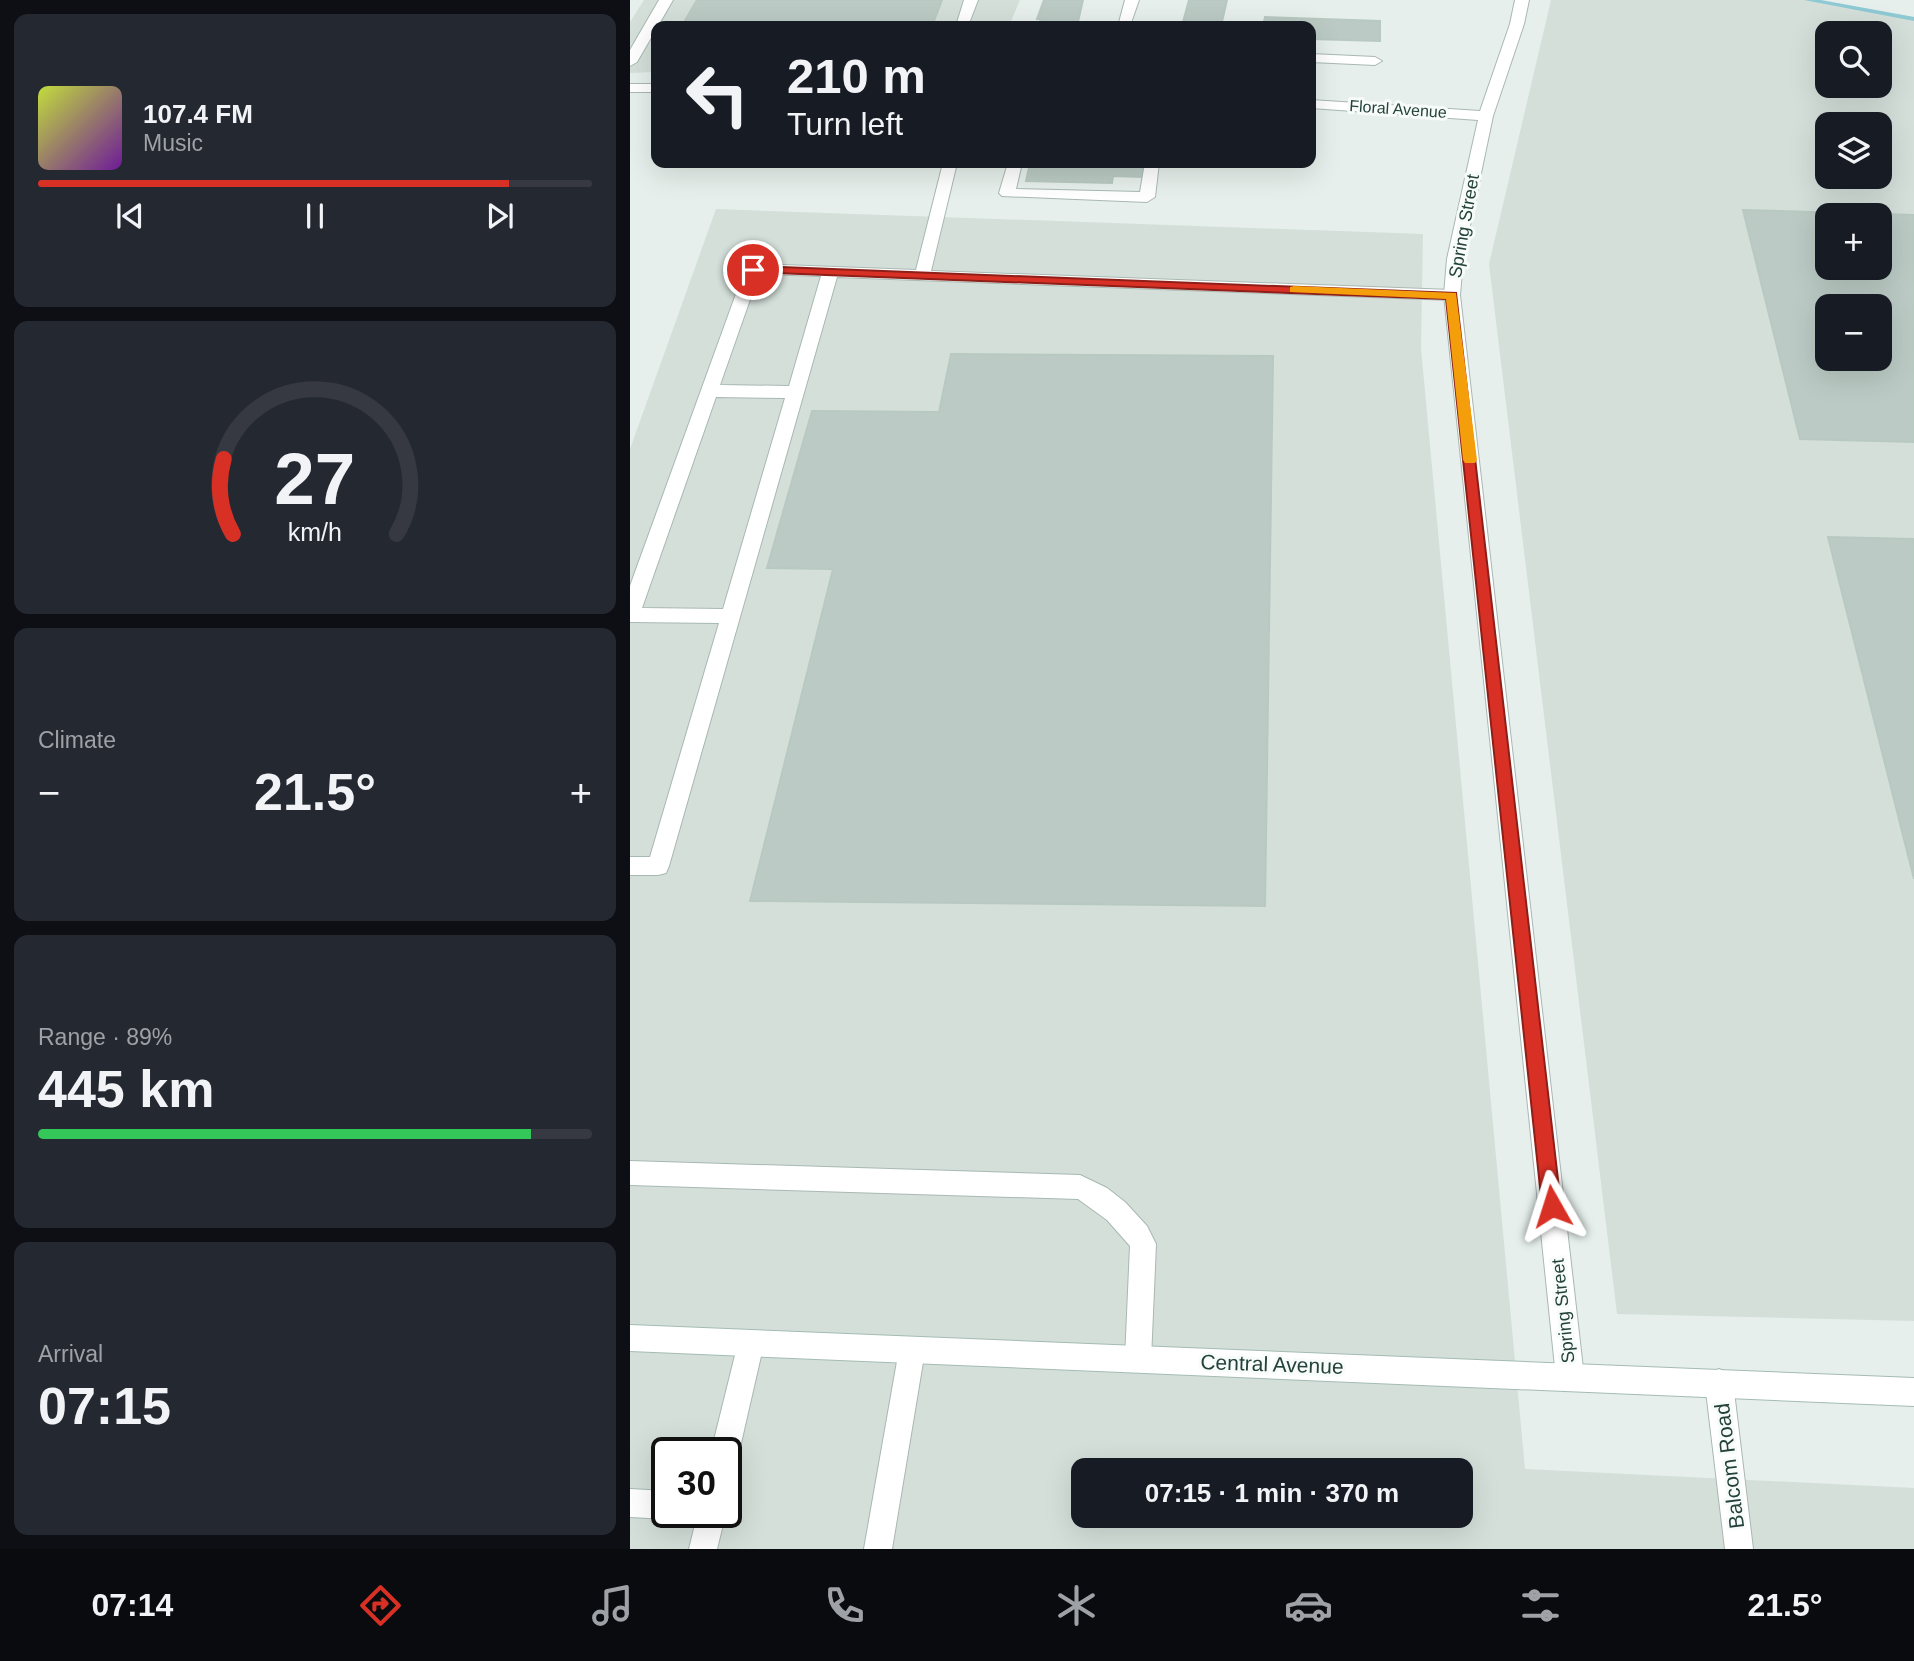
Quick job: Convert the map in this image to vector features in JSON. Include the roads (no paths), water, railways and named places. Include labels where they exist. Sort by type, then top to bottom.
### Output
[{"type":"street","points":[[654,21],[666,0]]},
{"type":"street","points":[[964,21],[971,0]]},
{"type":"street","points":[[1126,21],[1132,0]]},
{"type":"street","name":"Spring Street","points":[[1522,0],[1517,24],[1486,116],[1455,259],[1452,295],[1570,1377]]},
{"type":"street","points":[[630,62],[651,26]]},
{"type":"street","points":[[1316,58],[1375,61]]},
{"type":"street","points":[[630,88],[651,88]]},
{"type":"street","name":"Floral Avenue","points":[[1316,104],[1486,116]]},
{"type":"street","points":[[922,276],[949,168]]},
{"type":"street","points":[[1014,168],[1007,193],[1147,197],[1151,168]]},
{"type":"street","points":[[730,616],[630,614],[753,270],[1452,295]]},
{"type":"street","points":[[630,866],[658,866],[830,273]]},
{"type":"street","points":[[709,391],[796,392]]},
{"type":"street","points":[[630,1173],[1080,1187],[1093,1193],[1136,1230],[1143,1244],[1138,1359]]},
{"type":"street","name":"Central Avenue","points":[[630,1338],[1914,1392]]},
{"type":"street","points":[[729,1437],[751,1343]]},
{"type":"street","points":[[878,1549],[912,1350]]},
{"type":"street","name":"Balcom Road","points":[[1719,1383],[1739,1549]]},
{"type":"street","points":[[630,1503],[651,1504]]},
{"type":"street","points":[[703,1549],[708,1528]]},
{"type":"waterway","points":[[1808,0],[1914,19]]}]
